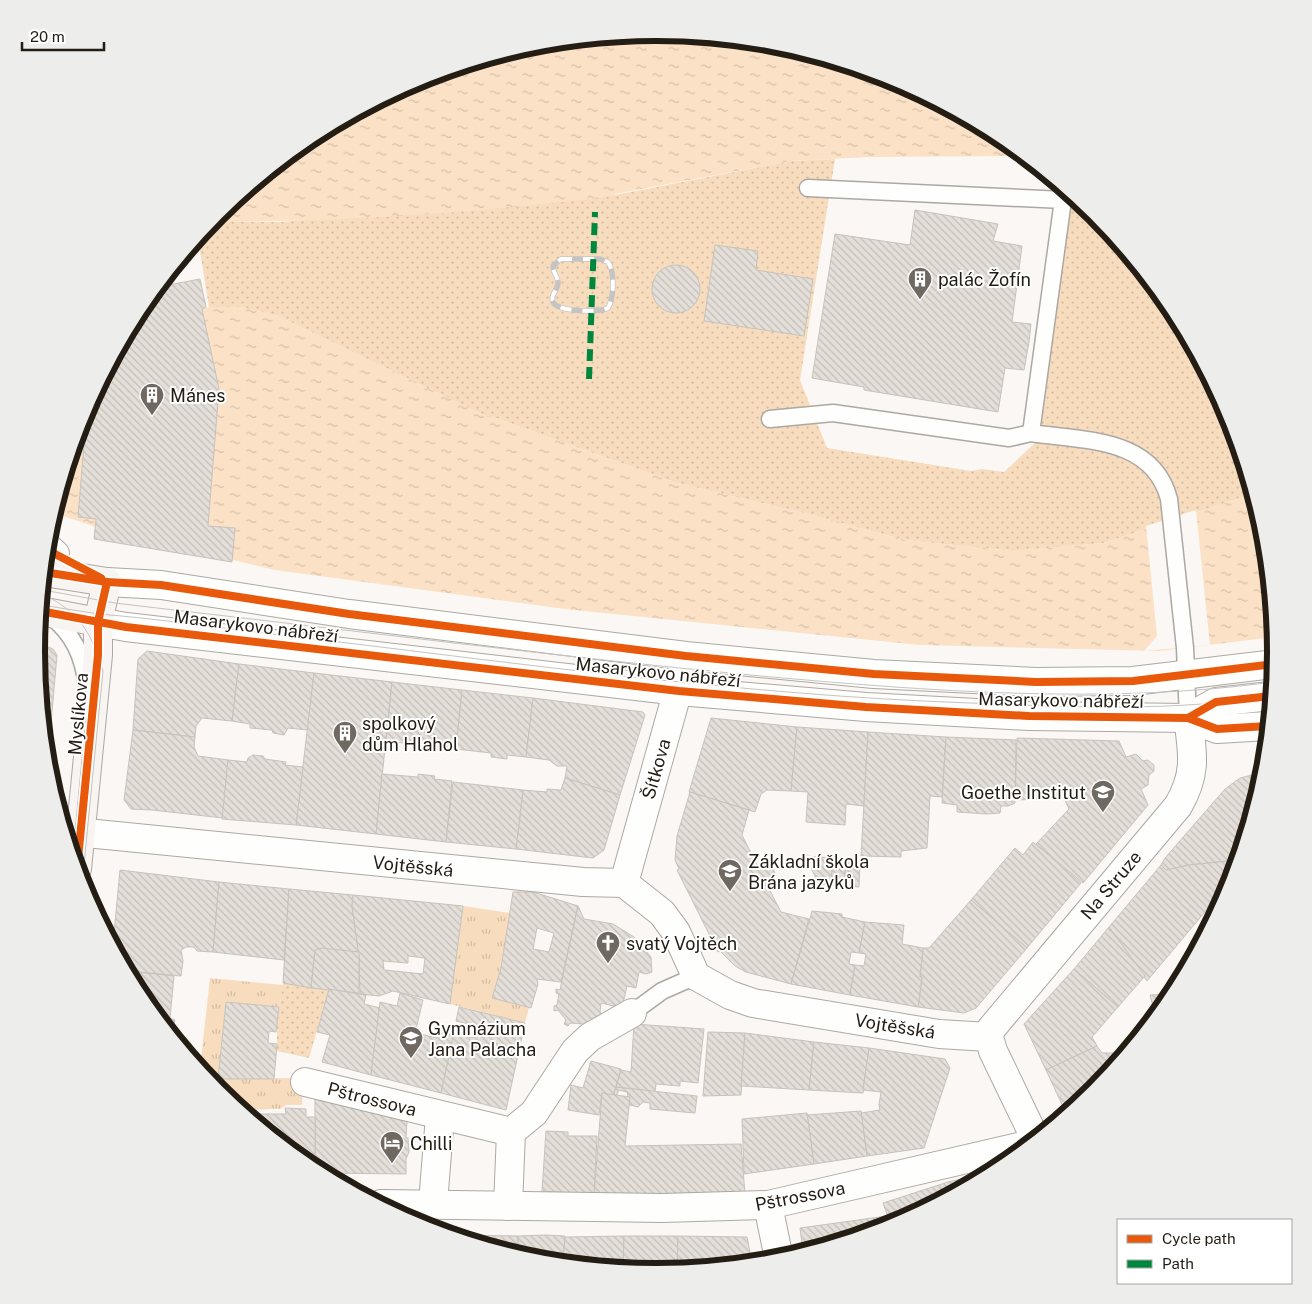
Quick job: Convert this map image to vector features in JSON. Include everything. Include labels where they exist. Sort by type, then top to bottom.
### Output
[{"type":"street","name":"Masarykovo nábřeží","points":[[52,558],[107,582],[161,585],[349,614],[686,656],[874,674],[986,680],[1133,681],[1186,661],[1266,664]]},
{"type":"street","name":"Myslíkova","points":[[74,832],[92,728],[98,655],[98,622],[107,582]]},
{"type":"street","name":"Masarykovo nábřeží","points":[[47,612],[98,622],[679,691],[866,707],[1029,716],[1188,718]]},
{"type":"street","name":"Šítkova","points":[[624,883],[679,691],[686,656]]},
{"type":"street","points":[[1188,718],[1216,702],[1265,697]]},
{"type":"street","points":[[1188,718],[1218,729],[1262,726]]},
{"type":"street","name":"Na Struze","points":[[989,1037],[991,1029],[998,1020],[1178,806],[1192,774],[1193,751],[1188,718]]},
{"type":"street","name":"Vojtěšská","points":[[74,832],[583,882],[624,883]]},
{"type":"street","points":[[624,883],[662,913],[676,932],[696,976]]},
{"type":"street","name":"Vojtěšská","points":[[696,976],[730,995],[753,1003],[939,1034],[959,1033],[989,1037]]},
{"type":"street","points":[[508,1206],[511,1132],[534,1113],[575,1051],[590,1037],[632,1013]]},
{"type":"street","points":[[989,1037],[993,1051],[1033,1133]]},
{"type":"street","name":"Pštrossova","points":[[305,1082],[511,1132]]},
{"type":"street","name":"Pštrossova","points":[[433,1203],[440,1116]]},
{"type":"street","name":"Pštrossova","points":[[394,1204],[662,1208],[768,1205],[1011,1149]]},
{"type":"street","points":[[768,1205],[777,1250]]},
{"type":"lane","points":[[808,188],[1063,200],[1031,433]]},
{"type":"lane","points":[[770,420],[833,413],[1009,438],[1031,433],[1130,450],[1150,462],[1165,484],[1170,500],[1186,661],[1188,718]]},
{"type":"lane","points":[[47,615],[63,627],[80,651],[92,728]]},
{"type":"lane","points":[[632,1013],[662,992],[696,976]]},
{"type":"green space","points":[[835,159],[800,380],[827,448],[971,471],[982,469],[1004,472],[1036,442],[1045,399],[1068,201],[1115,249],[1141,280],[1185,347],[1204,382],[1220,418],[1246,496],[1104,543],[1012,551],[905,540],[804,513],[677,483],[493,417],[492,419],[278,316],[241,307],[209,307],[199,246],[223,221],[279,222],[615,195],[791,161]]},
{"type":"green space","points":[[463,906],[510,913],[501,968],[492,998],[529,1008],[525,1023],[450,1004]]},
{"type":"green space","points":[[210,978],[283,985],[279,1007],[226,1002],[218,1078],[201,1059]]},
{"type":"green space","points":[[283,983],[329,989],[309,1058],[277,1051],[277,1022]]},
{"type":"green space","points":[[296,1078],[303,1081],[302,1105],[286,1105],[280,1109],[252,1110],[219,1079]]},
{"type":"water","points":[[656,41],[696,43],[736,46],[814,62],[890,88],[926,104],[961,123],[1012,156],[869,157],[791,161],[615,194],[615,196],[565,202],[414,215],[223,221],[284,167],[351,123],[386,104],[460,74],[498,62],[576,46]]},
{"type":"water","points":[[209,307],[241,307],[278,316],[492,419],[493,417],[677,483],[804,513],[905,540],[1012,551],[1104,543],[1246,496],[1262,572],[1266,638],[1159,651],[920,645],[565,609],[275,570],[99,528],[61,515],[78,456],[92,418],[108,382],[143,322]]},
{"type":"pier","points":[[1196,510],[1210,645],[1144,651],[1157,636],[1146,526]]},
{"type":"building","name":"palác Žofín","points":[[915,210],[998,224],[993,241],[1022,246],[1012,322],[1031,324],[1029,342],[1024,370],[1005,368],[998,412],[864,390],[864,387],[812,378],[835,234],[910,245]]},
{"type":"building","points":[[715,245],[758,251],[756,270],[813,279],[804,336],[704,321]]},
{"type":"building","points":[[671,265],[681,265],[693,272],[700,284],[700,294],[693,306],[681,313],[671,313],[663,309],[656,302],[652,294],[652,284],[656,276],[663,269]]},
{"type":"building","name":"Mánes","points":[[200,279],[206,307],[202,309],[219,389],[208,526],[235,528],[232,562],[94,539],[96,519],[78,517],[85,438],[92,418],[108,382],[127,347],[167,285]]},
{"type":"building","points":[[45,646],[53,649],[57,655],[52,712],[48,712]]},
{"type":"building","points":[[147,651],[239,664],[232,721],[202,718],[196,726],[195,737],[133,730],[138,659]]},
{"type":"building","points":[[239,664],[314,673],[308,730],[288,728],[284,735],[273,733],[272,730],[250,728],[250,724],[232,721]]},
{"type":"building","name":"spolkový dům Hlahol","points":[[314,673],[392,682],[376,834],[296,825]]},
{"type":"building","points":[[392,682],[462,690],[456,749],[438,747],[437,750],[422,749],[422,745],[386,741]]},
{"type":"building","points":[[462,690],[533,698],[526,757],[507,755],[507,759],[491,757],[491,753],[456,749]]},
{"type":"building","points":[[533,698],[643,712],[645,715],[620,795],[565,778],[567,766],[557,766],[549,760],[526,757]]},
{"type":"building","points":[[48,712],[52,712],[50,732]]},
{"type":"building","points":[[711,718],[797,727],[791,791],[767,790],[761,794],[755,812],[689,792]]},
{"type":"building","points":[[797,727],[868,732],[864,806],[846,804],[845,825],[806,822],[808,792],[791,791]]},
{"type":"building","points":[[133,730],[195,737],[194,747],[198,756],[228,760],[223,818],[131,809],[124,800]]},
{"type":"building","points":[[868,732],[946,737],[942,797],[930,796],[927,848],[901,851],[901,857],[861,856]]},
{"type":"building","points":[[946,737],[1016,740],[1015,803],[1001,806],[1000,813],[987,814],[957,812],[957,805],[942,803]]},
{"type":"building","name":"Goethe Institut","points":[[1017,738],[1119,741],[1126,757],[1136,754],[1143,761],[1148,760],[1154,765],[1154,771],[1149,775],[1148,785],[1141,789],[1148,805],[1083,883],[1036,844],[1069,809],[1064,798],[1015,800]]},
{"type":"building","points":[[253,755],[286,762],[285,765],[303,767],[296,825],[222,819],[228,760],[247,762],[248,758]]},
{"type":"building","points":[[382,774],[418,777],[418,774],[435,776],[434,779],[452,781],[446,842],[376,834]]},
{"type":"building","points":[[1254,774],[1246,810],[1229,861],[1189,865],[1166,870],[1161,865],[1165,858],[1225,789],[1240,778]]},
{"type":"building","points":[[565,778],[620,795],[604,850],[593,858],[516,849],[523,790],[547,792],[547,789],[561,790]]},
{"type":"building","points":[[453,782],[523,790],[516,849],[446,842]]},
{"type":"building","name":"Základní škola Brána jazyků","points":[[690,792],[749,810],[742,835],[758,867],[763,864],[772,867],[775,873],[772,883],[767,885],[781,912],[809,919],[791,984],[746,972],[735,966],[720,951],[718,952],[677,870],[679,869],[675,860],[677,836]]},
{"type":"building","points":[[1033,842],[1081,883],[1027,948],[971,900],[1015,848],[1023,855]]},
{"type":"building","points":[[805,856],[833,858],[831,885],[819,884]]},
{"type":"building","points":[[833,858],[846,859],[844,886],[831,885]]},
{"type":"building","points":[[846,859],[860,860],[859,887],[844,886]]},
{"type":"building","points":[[1229,861],[1212,903],[1147,981],[1109,927],[1161,865],[1166,870],[1189,865]]},
{"type":"building","points":[[120,870],[219,882],[213,952],[197,951],[194,947],[186,947],[181,950],[183,961],[181,976],[136,972],[114,933]]},
{"type":"building","points":[[219,882],[289,889],[284,960],[213,952]]},
{"type":"building","points":[[289,889],[353,895],[352,906],[359,952],[315,950],[311,988],[283,983]]},
{"type":"building","points":[[513,892],[533,892],[578,906],[561,982],[537,979],[538,984],[531,1008],[492,998],[501,968]],"holes":[[[537,928],[554,933],[549,952],[533,949]]]},
{"type":"building","points":[[353,895],[463,906],[450,1004],[393,991],[379,996],[360,994],[359,957],[352,906]],"holes":[[[408,956],[425,958],[423,974],[384,970],[383,961],[408,963]]]},
{"type":"building","points":[[971,900],[1027,948],[976,1008],[964,1013],[918,1007],[923,948],[929,948]]},
{"type":"building","name":"svatý Vojtěch","points":[[578,906],[584,919],[613,924],[634,937],[651,957],[652,972],[646,974],[639,972],[636,988],[627,986],[622,1008],[601,1003],[600,1012],[603,1015],[587,1023],[584,1029],[583,1024],[570,1023],[568,1026],[564,1024],[566,1020],[558,1010],[554,1011],[559,994],[556,993],[556,989],[560,990]]},
{"type":"building","points":[[812,911],[842,914],[842,917],[865,922],[859,953],[851,952],[849,964],[855,965],[850,995],[791,984]]},
{"type":"building","points":[[865,922],[904,925],[902,944],[923,948],[918,1007],[850,995],[855,965],[864,966],[866,954],[859,953]]},
{"type":"building","points":[[1109,927],[1145,976],[1118,1007],[1074,969]]},
{"type":"building","points":[[322,948],[359,952],[359,993],[311,988],[315,950]]},
{"type":"building","points":[[1074,969],[1118,1007],[1092,1037],[1097,1046],[1046,1070],[1024,1024]]},
{"type":"building","points":[[136,972],[174,976],[170,1018],[175,1020],[174,1027]]},
{"type":"building","points":[[329,989],[366,995],[364,1004],[380,1008],[371,1075],[322,1062],[330,1035],[317,1032]]},
{"type":"building","name":"Gymnázium Jana Palacha","points":[[400,993],[423,1000],[415,1033],[437,1038],[438,1030],[454,1033],[441,1093],[371,1075],[380,1002],[397,1006]]},
{"type":"building","points":[[1162,994],[1153,1007],[1150,995]]},
{"type":"building","points":[[226,1002],[279,1007],[276,1032],[269,1031],[268,1043],[277,1044],[274,1079],[218,1078]]},
{"type":"building","points":[[459,1007],[525,1023],[506,1110],[441,1093],[454,1033],[474,1038],[477,1026],[456,1021]]},
{"type":"building","points":[[634,1024],[704,1029],[698,1083],[680,1081],[680,1086],[656,1084],[655,1092],[616,1087],[621,1070],[631,1072]]},
{"type":"building","points":[[708,1032],[745,1033],[741,1095],[703,1096]]},
{"type":"building","points":[[745,1033],[814,1042],[809,1090],[741,1086]]},
{"type":"building","points":[[814,1042],[869,1048],[863,1093],[809,1090]]},
{"type":"building","points":[[1097,1046],[1102,1053],[1117,1053],[1063,1107],[1046,1070]]},
{"type":"building","points":[[869,1048],[945,1059],[950,1068],[924,1148],[867,1156],[861,1113],[880,1110],[881,1092],[863,1090]]},
{"type":"building","points":[[591,1061],[621,1069],[613,1096],[602,1093],[599,1115],[568,1110],[571,1085],[583,1088]]},
{"type":"building","points":[[616,1087],[697,1096],[695,1113],[650,1109],[650,1103],[643,1102],[638,1107],[630,1105],[627,1092],[619,1090],[616,1096],[613,1096]]},
{"type":"building","points":[[602,1093],[630,1097],[625,1146],[741,1144],[745,1194],[594,1196]]},
{"type":"building","points":[[315,1099],[407,1121],[406,1138],[408,1138],[409,1152],[406,1159],[406,1174],[338,1173],[315,1159]]},
{"type":"building","points":[[285,1108],[306,1109],[306,1117],[315,1117],[315,1159],[284,1137],[260,1117],[260,1114],[286,1114]]},
{"type":"building","points":[[861,1111],[867,1156],[814,1164],[807,1115]]},
{"type":"building","points":[[807,1113],[814,1164],[744,1174],[742,1119]]},
{"type":"building","points":[[546,1131],[568,1132],[568,1136],[597,1136],[594,1195],[542,1191]]},
{"type":"building","points":[[966,1178],[926,1200],[888,1217],[883,1203]]},
{"type":"building","points":[[887,1216],[887,1217],[802,1245],[800,1228]]},
{"type":"building","points":[[477,1235],[518,1236],[518,1247]]},
{"type":"building","points":[[518,1236],[565,1236],[563,1256],[518,1247]]},
{"type":"building","points":[[624,1236],[623,1261],[563,1256],[565,1237]]},
{"type":"building","points":[[624,1236],[678,1236],[677,1262],[623,1261]]},
{"type":"building","points":[[678,1236],[747,1237],[751,1255],[677,1262]]},
{"type":"tram line","points":[[49,591],[115,603],[685,669],[952,691],[1082,694],[1147,693],[1265,683]]},
{"type":"tram line","points":[[48,597],[66,608],[82,625],[94,645],[103,671],[84,864]]},
{"type":"tram line","points":[[47,606],[99,614],[625,676],[797,693],[883,699],[1083,707],[1197,704],[1265,697]]},
{"type":"tram line","points":[[75,837],[85,727],[86,678]]},
{"type":"railway","points":[[561,259],[600,259],[608,262],[612,272],[613,285],[612,298],[608,308],[597,311],[579,311],[562,308],[553,302],[552,297],[558,282],[553,266],[561,259]]},
{"type":"marked path","points":[[589,379],[595,212]]},
{"type":"cycle path","points":[[53,553],[101,578]]},
{"type":"cycle path","points":[[50,573],[107,582],[161,585],[349,614],[686,656],[874,674],[1036,682],[1133,681],[1266,665]]},
{"type":"cycle path","points":[[79,850],[98,655],[98,622],[107,582]]},
{"type":"cycle path","points":[[47,612],[126,627],[679,691],[866,707],[1029,716],[1188,718],[1216,702],[1265,697]]},
{"type":"cycle path","points":[[1188,718],[1217,729],[1262,726]]},
{"type":"place","name":"palác Žofín","points":[[920,300]]},
{"type":"place","name":"Mánes","points":[[152,416]]},
{"type":"place","name":"spolkový dům Hlahol","points":[[345,754]]},
{"type":"place","name":"Goethe Institut","points":[[1103,813]]},
{"type":"place","name":"Základní škola Brána jazyků","points":[[730,892]]},
{"type":"place","name":"svatý Vojtěch","points":[[608,964]]},
{"type":"place","name":"Gymnázium Jana Palacha","points":[[411,1059]]},
{"type":"place","name":"Chilli","points":[[392,1164]]}]
